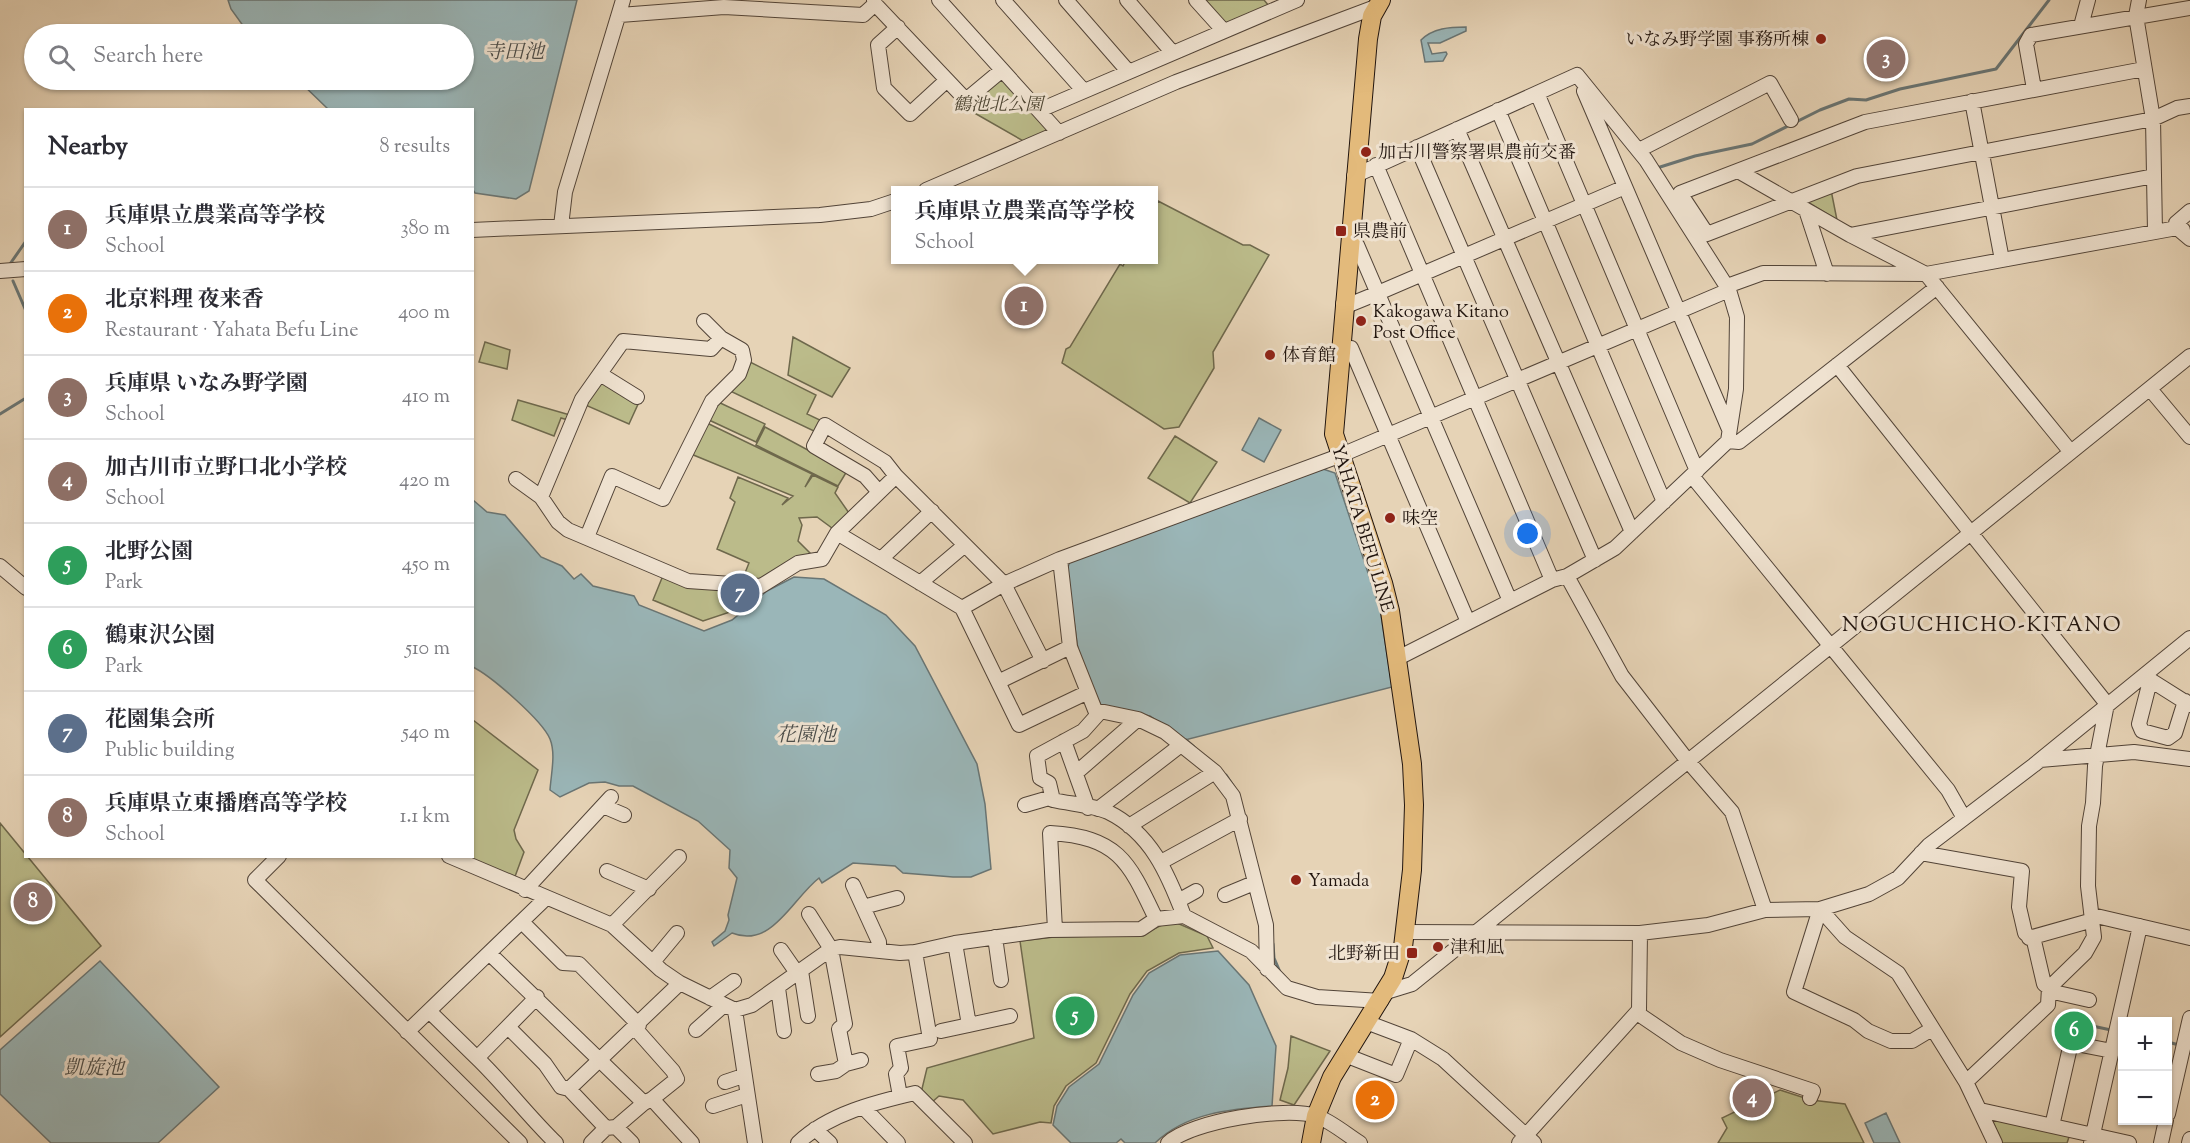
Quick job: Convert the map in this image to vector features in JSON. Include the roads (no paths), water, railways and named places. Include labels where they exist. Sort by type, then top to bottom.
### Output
[{"type":"main road","name":"YAHATA BEFU LINE","points":[[1311,1143],[1316,1116],[1332,1077],[1383,997],[1398,965],[1406,932],[1412,870],[1414,805],[1412,764],[1398,658],[1383,583],[1339,456],[1334,422],[1354,176],[1369,28],[1380,3]]},
{"type":"street","points":[[561,226],[565,192],[623,0]]},
{"type":"street","points":[[1003,0],[1083,90]]},
{"type":"street","points":[[1066,0],[1127,70]]},
{"type":"street","points":[[1127,0],[1172,52]]},
{"type":"street","points":[[1196,0],[1222,30]]},
{"type":"street","points":[[1040,110],[1127,70],[1297,0]]},
{"type":"street","points":[[2081,26],[2088,0]]},
{"type":"street","points":[[2139,0],[2136,16],[2153,119],[2155,232]]},
{"type":"street","points":[[943,1],[1059,133]]},
{"type":"street","points":[[620,15],[674,5],[725,3],[823,6],[863,15],[874,2],[966,100],[1002,70]]},
{"type":"street","points":[[935,186],[1176,82],[1380,3]]},
{"type":"street","points":[[2034,89],[2026,44],[2031,35],[2190,8]]},
{"type":"street","points":[[898,27],[878,45],[884,88],[910,114],[947,80]]},
{"type":"street","points":[[2144,69],[1865,122],[1680,193],[1707,234],[1857,176],[2153,119],[2177,108],[2190,106]]},
{"type":"street","points":[[1354,176],[1577,75]]},
{"type":"street","points":[[1398,658],[1552,580],[1567,576],[1615,548],[1695,474],[1729,436],[1736,388],[1737,317],[1728,288],[1639,150],[1577,75]]},
{"type":"street","points":[[1577,75],[1679,311],[1729,436],[1739,442],[1937,286]]},
{"type":"street","points":[[1639,150],[1770,83],[1791,120]]},
{"type":"street","points":[[1537,93],[1638,328],[1695,474],[1829,646],[1948,790],[1964,818]]},
{"type":"street","points":[[1972,100],[2002,260]]},
{"type":"street","points":[[1498,110],[1664,502]]},
{"type":"street","points":[[1457,129],[1632,532]]},
{"type":"street","points":[[1417,147],[1595,560]]},
{"type":"street","points":[[1376,165],[1552,580]]},
{"type":"street","points":[[1738,171],[1850,236],[1926,274],[2070,451]]},
{"type":"street","points":[[1850,236],[1992,206],[2154,176]]},
{"type":"street","points":[[1343,304],[1351,304],[1378,293],[1625,187]]},
{"type":"street","points":[[474,230],[820,215],[871,208],[891,202]]},
{"type":"street","points":[[1806,210],[1827,274]]},
{"type":"street","points":[[2186,235],[2176,223],[2190,212]]},
{"type":"street","points":[[962,608],[1004,584],[1060,559],[1339,456],[1763,273],[1926,274],[2177,228],[2186,235]]},
{"type":"street","points":[[1349,243],[1357,245],[1510,601]]},
{"type":"street","points":[[0,271],[24,269]]},
{"type":"street","points":[[587,537],[612,476],[663,499],[685,454],[690,450],[712,401],[739,374],[744,360],[742,350],[721,339],[704,321]]},
{"type":"street","points":[[541,497],[582,399],[594,378],[600,374],[623,341],[711,349],[721,339]]},
{"type":"street","points":[[1340,348],[1351,348],[1468,622]]},
{"type":"street","points":[[696,1030],[730,1008],[752,1005],[831,949],[840,946],[879,951],[915,952],[955,943],[1055,930],[1141,929],[1156,919],[1184,916],[1251,951],[1287,988],[1317,997],[1383,997],[1412,984],[2190,356]]},
{"type":"street","points":[[1837,365],[2107,704],[2097,756],[2089,826],[2088,886],[2094,937],[2090,946],[2049,990],[2048,1005],[1966,1082]]},
{"type":"street","points":[[600,374],[637,397]]},
{"type":"street","points":[[2150,389],[2190,437]]},
{"type":"street","points":[[879,492],[865,476],[814,446],[825,425],[885,462],[896,476],[1004,584],[1043,661]]},
{"type":"street","points":[[516,479],[541,497],[558,522],[568,530],[687,581],[742,586],[761,585],[798,563],[822,559],[837,533],[896,476]]},
{"type":"street","points":[[881,559],[932,511]]},
{"type":"street","points":[[837,533],[962,608],[1019,725],[1086,693]]},
{"type":"street","points":[[920,583],[965,545]]},
{"type":"street","points":[[1060,559],[1070,647],[1086,693],[1095,710],[1138,719],[1165,732],[1215,772],[1233,796],[1266,925],[1267,969]]},
{"type":"street","points":[[0,566],[24,587]]},
{"type":"street","points":[[1567,576],[1622,676],[1687,760],[1732,812],[1764,910]]},
{"type":"street","points":[[1406,932],[1479,930],[1640,933],[1708,925],[1764,910],[1820,909],[1869,894],[1898,878],[1921,853],[2040,760],[2107,704],[2147,679],[2190,638]]},
{"type":"street","points":[[998,682],[1070,647]]},
{"type":"street","points":[[2147,679],[2188,703],[2175,733],[2168,738],[2142,731],[2139,724],[2147,679]]},
{"type":"street","points":[[1053,800],[1049,783],[1040,778],[1037,756],[1083,731],[1100,712]]},
{"type":"street","points":[[1076,773],[1138,719]]},
{"type":"street","points":[[1064,741],[1093,808]]},
{"type":"street","points":[[1093,808],[1181,744]]},
{"type":"street","points":[[2040,760],[2134,753],[2190,759]]},
{"type":"street","points":[[1129,826],[1215,772]]},
{"type":"street","points":[[1025,805],[1049,798],[1108,812],[1129,826],[1148,840],[1161,862],[1184,916]]},
{"type":"street","points":[[525,890],[607,801],[624,815]]},
{"type":"street","points":[[1161,862],[1239,819]]},
{"type":"street","points":[[1055,930],[1050,832],[1088,837],[1102,843],[1120,856],[1135,875],[1156,919]]},
{"type":"street","points":[[1921,853],[2022,871],[2019,907],[2029,938],[2034,941],[2044,984],[2049,990],[2089,1000]]},
{"type":"street","points":[[612,925],[679,857]]},
{"type":"street","points":[[453,858],[612,925],[680,983],[730,1008]]},
{"type":"street","points":[[270,860],[255,880],[520,1143]]},
{"type":"street","points":[[607,871],[649,888]]},
{"type":"street","points":[[1225,895],[1254,883]]},
{"type":"street","points":[[853,885],[879,942],[879,951]]},
{"type":"street","points":[[1178,901],[1196,891]]},
{"type":"street","points":[[407,1032],[546,898]]},
{"type":"street","points":[[863,907],[897,898]]},
{"type":"street","points":[[1820,909],[1794,992],[1854,1020],[1868,1031],[1891,1041],[1912,1041],[1932,1029]]},
{"type":"street","points":[[1820,909],[1845,937],[1898,973],[1966,1082],[1995,1143]]},
{"type":"street","points":[[809,914],[831,949],[845,1001],[850,1023],[839,1029],[846,1064]]},
{"type":"street","points":[[2029,938],[2093,918],[2190,938]]},
{"type":"street","points":[[522,922],[563,963],[579,964],[666,1056],[679,1083],[648,1101],[591,1143]]},
{"type":"street","points":[[2092,1139],[2140,926]]},
{"type":"street","points":[[653,962],[677,933]]},
{"type":"street","points":[[1366,1022],[1411,1039],[1443,1059],[1526,1141],[1637,1012],[1641,1001],[1640,933]]},
{"type":"street","points":[[995,937],[1001,980]]},
{"type":"street","points":[[955,943],[968,996],[969,1025]]},
{"type":"street","points":[[781,950],[799,972],[808,1016]]},
{"type":"street","points":[[489,952],[600,1059],[690,1136]]},
{"type":"street","points":[[900,1096],[896,1074],[901,1068],[897,1046],[930,1039],[919,1006],[915,952]]},
{"type":"street","points":[[710,998],[734,981]]},
{"type":"street","points":[[569,1089],[680,983]]},
{"type":"street","points":[[778,988],[784,1031]]},
{"type":"street","points":[[477,1058],[537,998]]},
{"type":"street","points":[[730,1008],[755,1143]]},
{"type":"street","points":[[429,1011],[511,1091],[522,1110],[556,1143]]},
{"type":"street","points":[[1637,1012],[1681,1043],[1720,1060],[1813,1091],[1810,1098]]},
{"type":"street","points":[[946,1034],[969,1025],[1010,1016]]},
{"type":"street","points":[[2172,1097],[2190,1018]]},
{"type":"street","points":[[508,1027],[545,1064],[561,1087],[569,1089],[611,1128],[632,1143]]},
{"type":"street","points":[[1345,1055],[1396,1075],[1411,1039]]},
{"type":"street","points":[[2052,1126],[2070,1043],[2112,1051]]},
{"type":"street","points":[[818,1074],[837,1071],[846,1064],[861,1060]]},
{"type":"street","points":[[725,1082],[743,1076]]},
{"type":"street","points":[[798,1143],[816,1129],[863,1107],[915,1093],[965,1143]]},
{"type":"street","points":[[713,1106],[747,1095]]},
{"type":"street","points":[[863,1107],[898,1143]]},
{"type":"street","points":[[1980,1110],[2052,1126],[2092,1139],[2129,1143]]},
{"type":"street","points":[[1168,1143],[1189,1129],[1244,1116],[1276,1114],[1316,1116],[1360,1143]]},
{"type":"street","points":[[2161,1143],[2165,1125]]},
{"type":"street","points":[[816,1129],[830,1143]]},
{"type":"water","name":"寺田池","points":[[228,0],[577,0],[529,191],[516,199],[474,192],[474,108],[327,108],[308,90],[474,90],[474,24],[242,24],[231,9]]},
{"type":"water","points":[[1466,27],[1466,31],[1440,43],[1428,43],[1432,54],[1446,52],[1447,54],[1443,61],[1425,62],[1421,40],[1436,31]]},
{"type":"water","points":[[1259,418],[1281,430],[1264,462],[1242,450]]},
{"type":"water","points":[[1323,469],[1335,473],[1380,609],[1392,687],[1185,740],[1150,716],[1102,707],[1080,664],[1067,570],[1070,561]]},
{"type":"water","name":"花園池","points":[[474,501],[487,512],[505,515],[541,557],[562,566],[574,579],[581,574],[593,586],[634,596],[639,605],[704,631],[732,620],[767,591],[794,577],[824,579],[886,615],[915,646],[977,764],[985,804],[991,869],[971,877],[953,877],[903,873],[895,866],[853,863],[822,883],[819,878],[770,928],[759,934],[746,936],[732,933],[714,946],[712,942],[725,931],[729,920],[728,915],[737,878],[729,868],[730,850],[698,821],[633,786],[619,786],[605,782],[589,783],[560,797],[550,790],[553,751],[550,739],[537,721],[515,699],[474,668]]},
{"type":"water","points":[[1218,951],[1249,985],[1276,1046],[1272,1106],[1209,1114],[1180,1125],[1155,1143],[1125,1143],[1121,1139],[1116,1143],[1071,1143],[1053,1125],[1057,1106],[1069,1087],[1099,1064],[1133,995],[1149,973],[1180,955]]},
{"type":"water","name":"凱旋池","points":[[100,961],[219,1087],[158,1143],[51,1143],[0,1094],[0,1050]]},
{"type":"water","points":[[1886,1113],[1900,1143],[1874,1143],[1865,1123]]},
{"type":"waterway","points":[[1657,168],[1695,156],[1752,144],[1820,110],[1849,99],[1866,100],[1900,89],[1996,69],[2049,0]]},
{"type":"waterway","points":[[10,264],[24,244]]},
{"type":"waterway","points":[[13,281],[24,306]]},
{"type":"waterway","points":[[0,414],[24,399]]},
{"type":"waterway","points":[[1186,740],[1194,747]]},
{"type":"waterway","points":[[1226,775],[1234,787]]},
{"type":"waterway","points":[[1273,944],[1274,958],[1280,972]]},
{"type":"waterway","points":[[2069,1021],[2111,1030]]},
{"type":"waterway","points":[[2172,1043],[2179,1045]]},
{"type":"place","name":"いなみ野学園 事務所棟","points":[[1821,39]]},
{"type":"place","name":"兵庫県 いなみ野学園","points":[[1886,59]]},
{"type":"place","name":"加古川警察署県農前交番","points":[[1366,152]]},
{"type":"place","name":"県農前","points":[[1341,231]]},
{"type":"place","name":"兵庫県立農業高等学校","points":[[1024,306]]},
{"type":"place","name":"Kakogawa Kitano Post Office","points":[[1361,321]]},
{"type":"place","name":"体育館","points":[[1270,355]]},
{"type":"place","name":"味空","points":[[1390,518]]},
{"type":"place","name":"花園集会所","points":[[740,593]]},
{"type":"place","name":"Yamada","points":[[1296,880]]},
{"type":"place","name":"兵庫県立東播磨高等学校","points":[[33,902]]},
{"type":"place","name":"津和凪","points":[[1438,947]]},
{"type":"place","name":"北野新田","points":[[1412,953]]},
{"type":"place","name":"北野公園","points":[[1075,1016]]},
{"type":"place","name":"鶴東沢公園","points":[[2074,1031]]},
{"type":"place","name":"加古川市立野口北小学校","points":[[1752,1098]]},
{"type":"place","name":"北京料理 夜来香","points":[[1375,1100]]},
{"type":"district","name":"NOGUCHICHO-KITANO","points":[[1982,624]]},
{"type":"park label","name":"鶴池北公園","points":[[998,104]]}]
